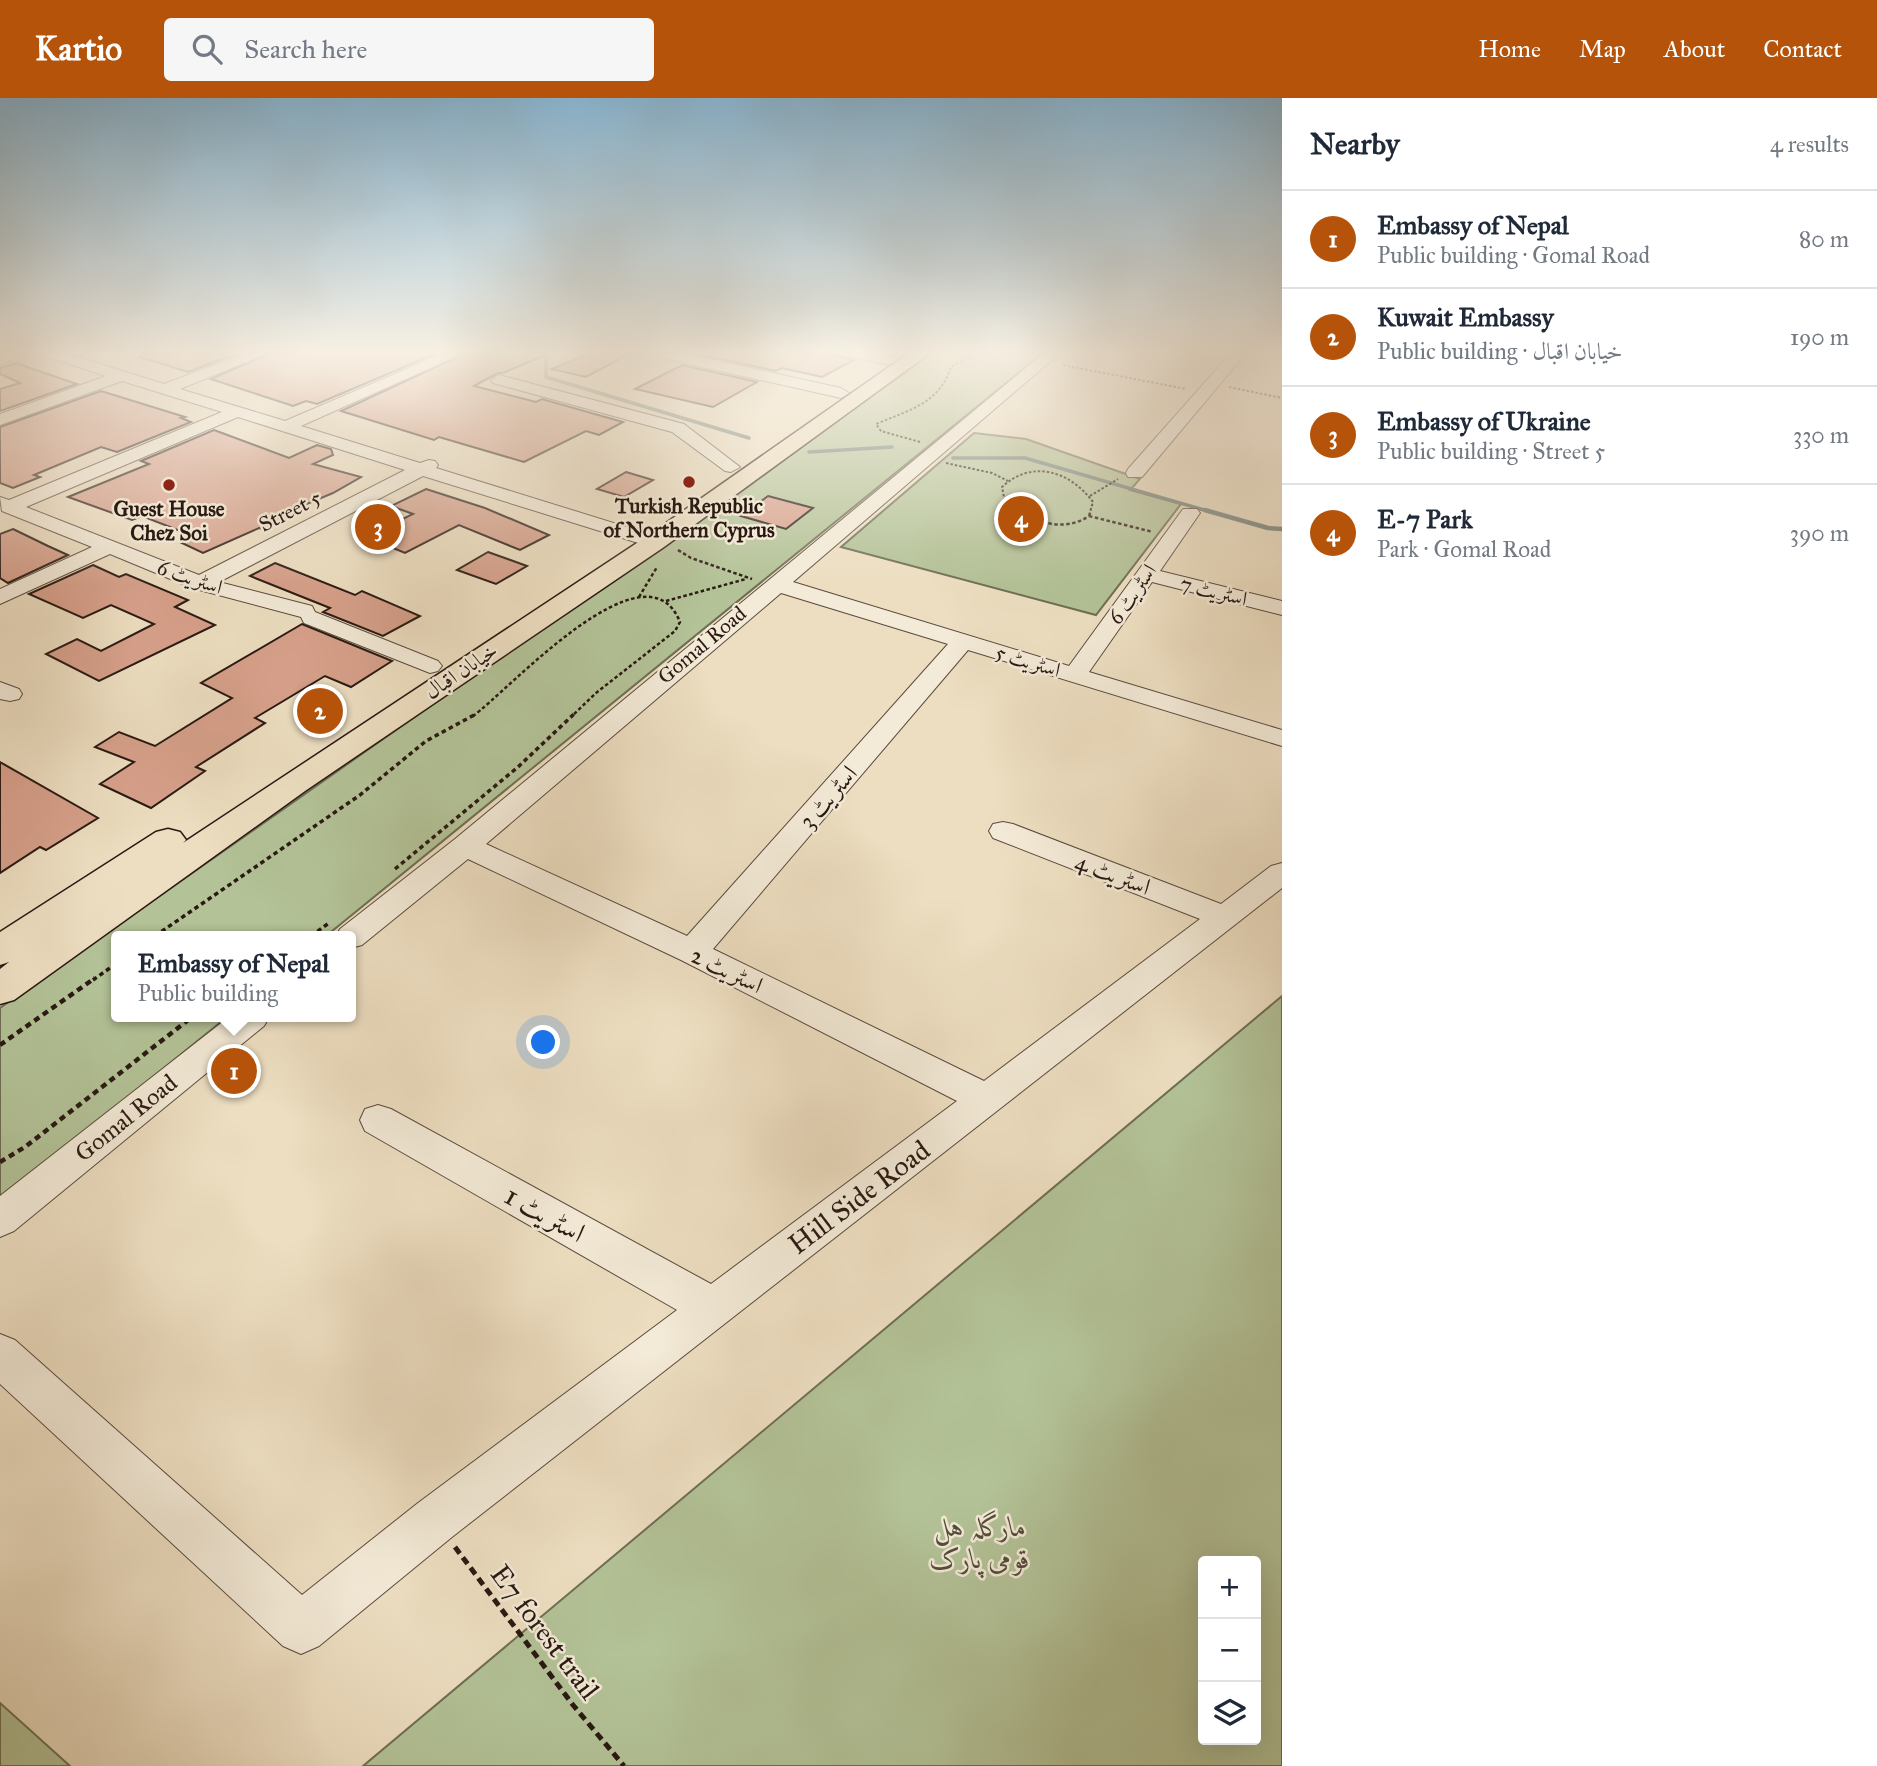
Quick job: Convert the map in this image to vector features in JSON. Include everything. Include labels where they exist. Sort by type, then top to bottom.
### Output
[{"type":"main road","name":"خیابان اقبال","points":[[0,951],[430,666],[655,535],[731,467],[785,431]]},
{"type":"main road","name":"خیابان اقبال","points":[[0,989],[807,431]]},
{"type":"street","points":[[5,505],[190,431]]},
{"type":"street","points":[[297,431],[421,470],[655,535]]},
{"type":"street","points":[[347,431],[439,459],[655,535]]},
{"type":"street","points":[[682,431],[731,467]]},
{"type":"street","name":"Gomal Road","points":[[356,933],[465,846],[952,431]]},
{"type":"street","points":[[1127,476],[1169,431]]},
{"type":"street","name":"Street 5","points":[[200,583],[439,459]]},
{"type":"street","name":"اسٹریٹ 6","points":[[5,505],[200,583],[308,615],[430,666]]},
{"type":"street","name":"اسٹریٹ 6","points":[[1075,675],[1190,513]]},
{"type":"street","points":[[0,597],[110,547]]},
{"type":"street","name":"اسٹریٹ 7","points":[[1147,574],[1282,608]]},
{"type":"street","name":"اسٹریٹ 5","points":[[775,584],[1282,738]]},
{"type":"street","name":"اسٹریٹ 3","points":[[692,952],[963,641]]},
{"type":"street","name":"اسٹریٹ 4","points":[[1003,831],[1224,917]]},
{"type":"street","name":"اسٹریٹ 2","points":[[465,846],[692,952],[987,1098]]},
{"type":"street","name":"Hill Side Road","points":[[0,1355],[301,1628],[435,1520],[1282,873]]},
{"type":"street","name":"Gomal Road","points":[[0,1219],[246,1022]]},
{"type":"street","name":"اسٹریٹ 1","points":[[378,1120],[713,1308]]},
{"type":"path","points":[[881,431],[1007,481]]},
{"type":"path","points":[[1026,471],[1056,472],[1073,480],[1090,496],[1093,502],[1089,516],[1080,522],[1059,524],[1026,516],[1009,506],[1003,500],[1002,487],[1007,481],[1026,471]]},
{"type":"path","points":[[1090,496],[1127,476]]},
{"type":"path","points":[[1089,516],[1172,537]]},
{"type":"path","points":[[639,597],[657,566],[655,535],[748,578],[775,584]]},
{"type":"path","points":[[162,931],[362,793],[428,740],[476,713],[582,626],[614,605],[639,597],[665,602],[748,578]]},
{"type":"path","points":[[395,869],[519,768],[596,693],[675,631],[680,622],[677,612],[665,602]]},
{"type":"path","points":[[318,931],[332,920]]},
{"type":"path","points":[[0,1045],[111,967]]},
{"type":"path","points":[[0,1162],[25,1147],[186,1022]]},
{"type":"path","name":"E7 forest trail","points":[[435,1520],[573,1705],[624,1766]]},
{"type":"green space","points":[[822,431],[947,431],[332,931],[111,931],[111,1022],[221,1022],[0,1201],[0,1008]]},
{"type":"green space","points":[[974,433],[1026,439],[1140,479],[1130,490],[1181,504],[1096,615],[841,547]]},
{"type":"green space","name":"مارگلہ ہل قومی پارک","points":[[1282,996],[1282,1766],[363,1766]]},
{"type":"green space","points":[[0,1703],[70,1766],[0,1766]]},
{"type":"building","points":[[0,431],[169,431],[117,452],[101,447],[34,475],[40,477],[13,488],[0,483]]},
{"type":"building","points":[[216,431],[289,458],[317,445],[331,449],[333,455],[313,464],[361,477],[333,493],[278,516],[286,518],[265,529],[259,528],[203,553],[182,543],[196,537],[142,516],[132,520],[68,497],[149,464],[141,461]]},
{"type":"building","points":[[405,431],[607,431],[599,435],[586,431],[524,462],[439,437],[434,440]]},
{"type":"building","points":[[626,472],[653,480],[624,497],[597,489]]},
{"type":"building","points":[[426,489],[485,508],[549,535],[520,550],[459,525],[405,553],[366,537],[413,514],[391,506]]},
{"type":"building","points":[[768,496],[813,508],[786,529],[741,516]]},
{"type":"building","points":[[13,529],[68,555],[8,583],[0,578],[0,534]]},
{"type":"building","points":[[488,552],[527,566],[496,584],[457,570]]},
{"type":"building","points":[[275,563],[355,595],[362,591],[420,616],[383,636],[323,612],[330,608],[250,576]]},
{"type":"building","points":[[93,565],[119,577],[126,574],[188,600],[175,607],[215,625],[99,681],[46,654],[77,639],[101,651],[154,624],[111,605],[83,618],[29,594]]},
{"type":"building","points":[[302,624],[392,661],[351,687],[325,676],[255,718],[265,723],[196,767],[205,771],[151,808],[100,784],[134,762],[95,747],[119,732],[155,746],[232,698],[201,683]]},
{"type":"building","points":[[0,762],[98,818],[46,850],[40,847],[0,873]]},
{"type":"waterway","points":[[725,431],[749,438]]},
{"type":"waterway","points":[[809,452],[892,447]]},
{"type":"waterway","points":[[953,458],[1025,458],[1211,512]]},
{"type":"waterway","points":[[1205,510],[1268,528],[1282,529]]},
{"type":"place","name":"Turkish Republic of Northern Cyprus","points":[[689,482]]},
{"type":"place","name":"Guest House Chez Soi","points":[[169,485]]},
{"type":"place","name":"E-7 Park","points":[[1021,519]]},
{"type":"place","name":"Embassy of Ukraine","points":[[378,527]]},
{"type":"place","name":"Kuwait Embassy","points":[[320,711]]},
{"type":"place","name":"Embassy of Nepal","points":[[234,1071]]}]
